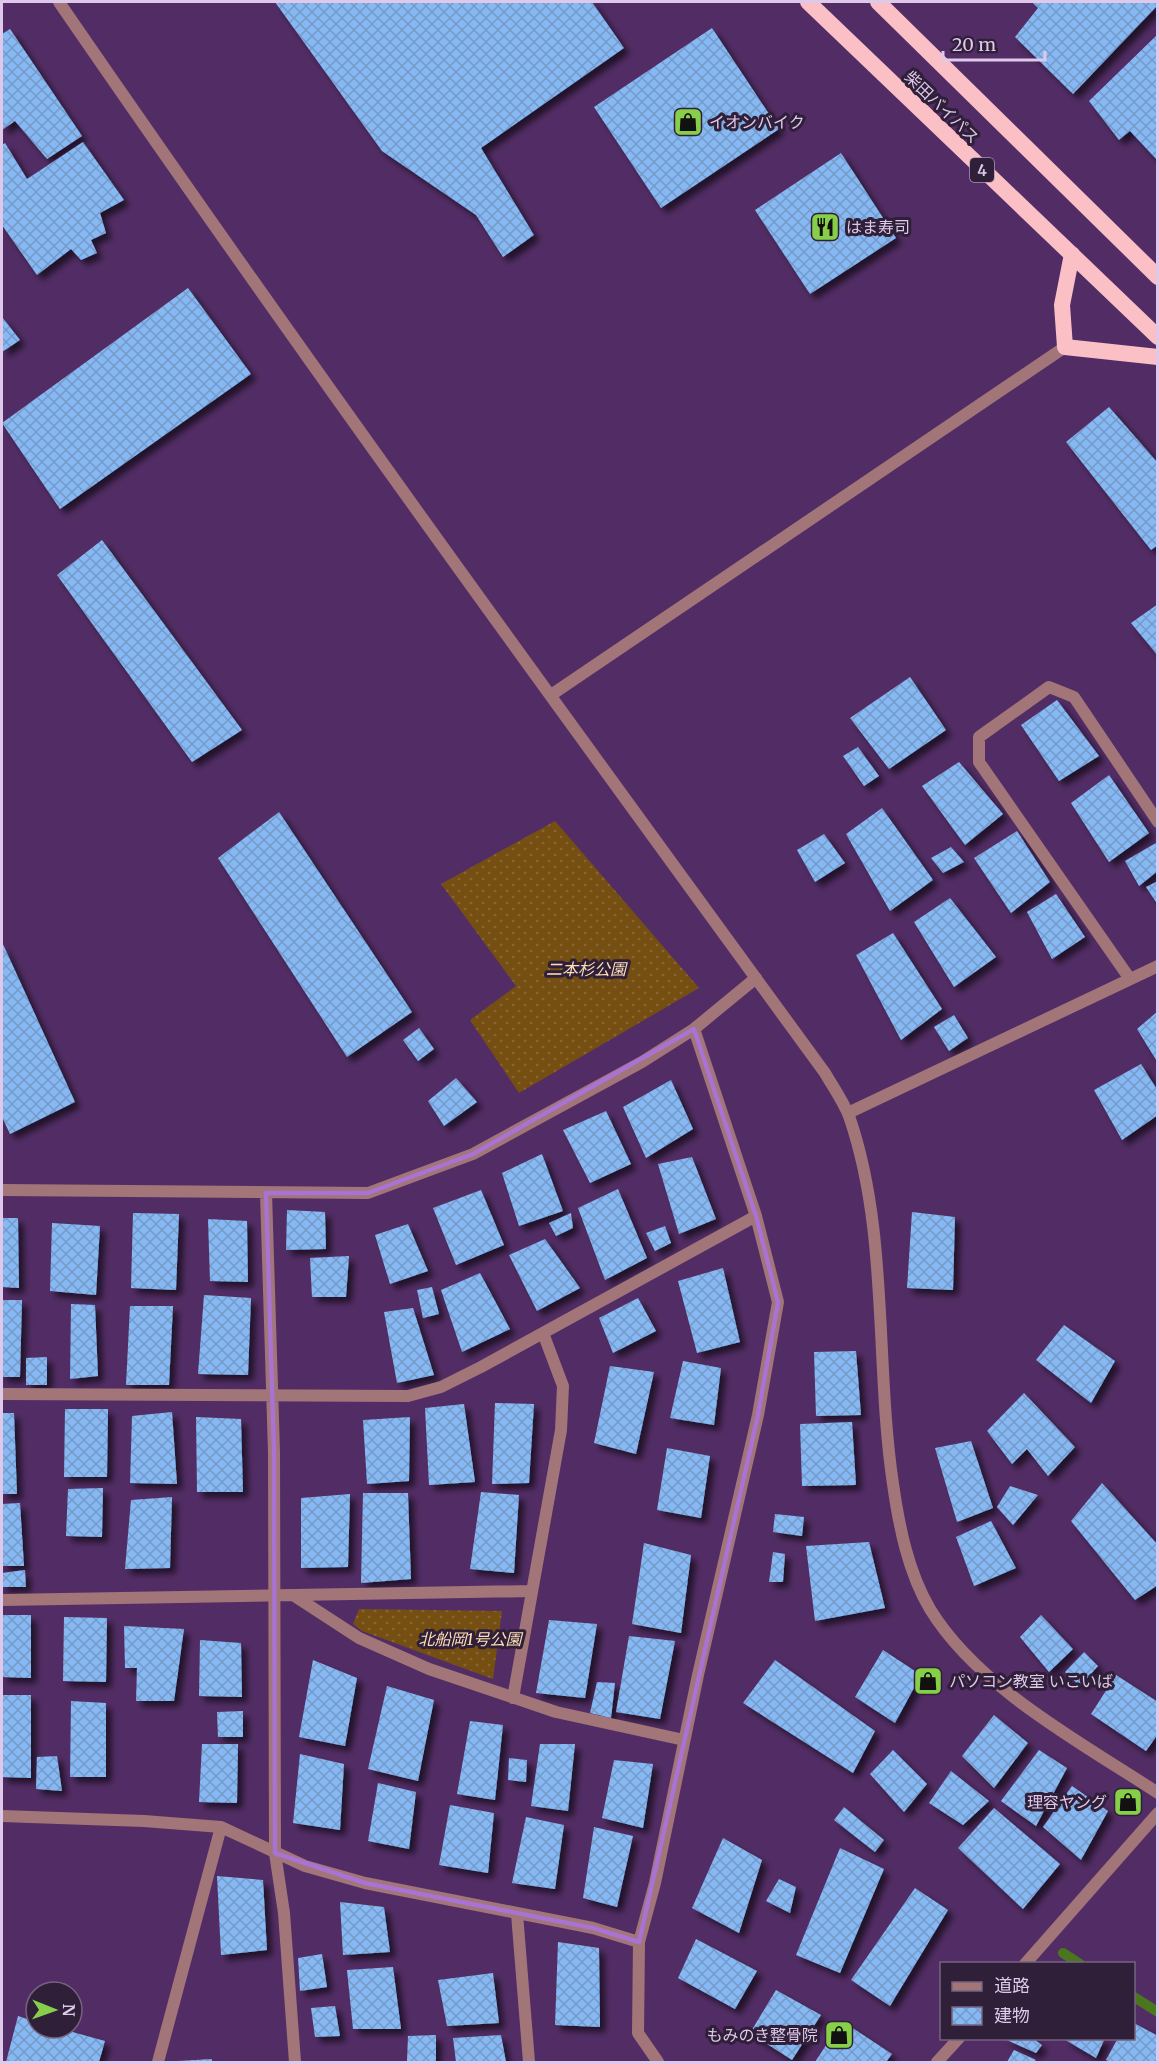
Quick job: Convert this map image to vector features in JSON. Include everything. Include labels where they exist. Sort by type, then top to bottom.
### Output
[{"type":"highway","name":"柴田バイパス","points":[[808,2],[920,112],[1158,337]]},
{"type":"highway","name":"柴田バイパス","points":[[878,2],[1158,277]]},
{"type":"highway","points":[[1072,254],[1062,304],[1065,347],[1158,357]]},
{"type":"street","points":[[58,2],[224,243],[825,1072],[848,1113],[865,1167],[872,1216],[885,1435],[896,1502],[906,1550],[916,1580],[930,1609],[961,1649],[1004,1690],[1158,1793]]},
{"type":"street","points":[[551,695],[1065,347]]},
{"type":"street","points":[[1130,979],[979,762],[979,737],[1049,687],[1074,697],[1158,822]]},
{"type":"street","points":[[848,1113],[1158,966]]},
{"type":"street","points":[[2,1190],[368,1193],[473,1154],[642,1062],[694,1029],[756,978]]},
{"type":"street","points":[[658,2062],[638,2033],[639,1942],[655,1883],[684,1740],[758,1415],[778,1302],[756,1216],[694,1029]]},
{"type":"street","points":[[266,1193],[272,1396],[275,1853],[284,1913],[294,2062]]},
{"type":"street","points":[[2,1394],[408,1396],[441,1386],[543,1333],[756,1216]]},
{"type":"street","points":[[513,1698],[561,1430],[563,1386],[543,1333]]},
{"type":"street","points":[[2,1600],[532,1591]]},
{"type":"street","points":[[293,1595],[359,1638],[429,1669],[556,1712],[684,1740]]},
{"type":"street","points":[[1027,1962],[1158,1813]]},
{"type":"street","points":[[2,1816],[144,1821],[221,1827],[305,1866],[364,1883],[593,1928],[639,1942]]},
{"type":"street","points":[[158,2062],[221,1827]]},
{"type":"street","points":[[517,1914],[529,2062]]},
{"type":"street","points":[[937,2062],[956,2040]]},
{"type":"highlighted area","points":[[694,1029],[756,1216],[778,1302],[758,1415],[639,1942],[593,1928],[365,1883],[275,1853],[274,1452],[266,1193],[368,1193],[473,1154]]},
{"type":"green space","name":"二本杉公園","points":[[555,821],[699,988],[519,1093],[470,1020],[516,986],[441,884]]},
{"type":"green space","name":"北船岡1号公園","points":[[359,1609],[502,1611],[493,1679],[362,1631],[353,1624]]},
{"type":"building","points":[[275,2],[592,2],[624,48],[481,148],[534,235],[503,257],[476,215],[382,151]]},
{"type":"building","points":[[1032,2],[1158,2],[1158,5],[1073,94],[1015,37],[1038,8]]},
{"type":"building","points":[[712,28],[779,129],[661,208],[594,107]]},
{"type":"building","points":[[10,29],[82,136],[47,159],[15,121],[2,130],[2,34]]},
{"type":"building","points":[[1158,34],[1158,161],[1130,131],[1119,140],[1089,101]]},
{"type":"building","points":[[83,142],[124,200],[100,213],[106,233],[91,240],[97,253],[81,260],[71,249],[37,275],[2,225],[2,145],[5,143],[27,179]]},
{"type":"building","points":[[841,153],[896,238],[810,294],[755,210]]},
{"type":"building","points":[[188,288],[251,374],[60,509],[2,423]]},
{"type":"building","points":[[2,317],[20,340],[2,352]]},
{"type":"building","points":[[1109,407],[1158,463],[1158,545],[1151,550],[1066,442]]},
{"type":"building","points":[[102,540],[242,730],[192,762],[57,575]]},
{"type":"building","points":[[1158,604],[1158,656],[1131,623]]},
{"type":"building","points":[[910,677],[946,730],[889,769],[850,718]]},
{"type":"building","points":[[1057,700],[1099,756],[1059,781],[1021,725]]},
{"type":"building","points":[[858,747],[879,776],[864,786],[843,756]]},
{"type":"building","points":[[959,762],[1003,814],[965,845],[922,786]]},
{"type":"building","points":[[1109,775],[1149,833],[1109,862],[1071,803]]},
{"type":"building","points":[[882,808],[933,880],[890,911],[846,834]]},
{"type":"building","points":[[279,812],[412,1012],[347,1057],[218,858]]},
{"type":"building","points":[[1017,831],[1050,882],[1011,913],[974,858]]},
{"type":"building","points":[[824,834],[845,863],[815,882],[797,850]]},
{"type":"building","points":[[1156,843],[1158,871],[1139,886],[1125,861]]},
{"type":"building","points":[[951,847],[964,862],[943,873],[931,858]]},
{"type":"building","points":[[1158,881],[1158,905],[1146,887]]},
{"type":"building","points":[[1056,894],[1085,937],[1052,959],[1027,912]]},
{"type":"building","points":[[950,898],[996,957],[954,987],[914,922]]},
{"type":"building","points":[[893,933],[942,1009],[901,1040],[856,955]]},
{"type":"building","points":[[2,942],[75,1102],[10,1134],[2,1117]]},
{"type":"building","points":[[1158,1011],[1158,1063],[1137,1029]]},
{"type":"building","points":[[954,1015],[968,1038],[949,1051],[934,1027]]},
{"type":"building","points":[[419,1028],[434,1049],[418,1061],[403,1040]]},
{"type":"building","points":[[1141,1064],[1158,1091],[1158,1115],[1122,1140],[1094,1090]]},
{"type":"building","points":[[456,1078],[477,1102],[444,1126],[428,1101]]},
{"type":"building","points":[[671,1080],[693,1129],[646,1158],[623,1107]]},
{"type":"building","points":[[606,1111],[631,1164],[590,1183],[563,1130]]},
{"type":"building","points":[[542,1154],[563,1211],[519,1226],[502,1173]]},
{"type":"building","points":[[692,1157],[716,1219],[679,1234],[658,1164]]},
{"type":"building","points":[[618,1189],[647,1258],[605,1280],[578,1208]]},
{"type":"building","points":[[481,1190],[504,1245],[456,1265],[433,1208]]},
{"type":"building","points":[[287,1210],[325,1212],[326,1249],[286,1250]]},
{"type":"building","points":[[912,1212],[955,1217],[953,1290],[907,1288]]},
{"type":"building","points":[[133,1213],[179,1214],[176,1290],[131,1288]]},
{"type":"building","points":[[571,1213],[573,1228],[556,1236],[549,1223]]},
{"type":"building","points":[[2,1218],[18,1218],[19,1288],[2,1287]]},
{"type":"building","points":[[208,1219],[247,1221],[248,1282],[210,1281]]},
{"type":"building","points":[[52,1223],[100,1226],[96,1295],[50,1291]]},
{"type":"building","points":[[408,1224],[428,1271],[390,1284],[375,1235]]},
{"type":"building","points":[[665,1226],[671,1243],[655,1251],[646,1233]]},
{"type":"building","points":[[545,1239],[580,1288],[537,1311],[509,1255]]},
{"type":"building","points":[[349,1256],[346,1297],[312,1297],[310,1258]]},
{"type":"building","points":[[723,1268],[740,1342],[697,1353],[678,1281]]},
{"type":"building","points":[[480,1273],[510,1329],[462,1352],[441,1290]]},
{"type":"building","points":[[432,1287],[439,1314],[423,1318],[417,1290]]},
{"type":"building","points":[[204,1295],[251,1298],[248,1375],[198,1374]]},
{"type":"building","points":[[638,1298],[656,1331],[613,1353],[599,1318]]},
{"type":"building","points":[[2,1300],[22,1300],[20,1377],[2,1377]]},
{"type":"building","points":[[71,1304],[95,1305],[98,1376],[70,1379]]},
{"type":"building","points":[[130,1306],[173,1306],[169,1385],[126,1385]]},
{"type":"building","points":[[413,1308],[434,1375],[397,1383],[384,1312]]},
{"type":"building","points":[[1064,1325],[1115,1361],[1091,1403],[1036,1360]]},
{"type":"building","points":[[856,1351],[861,1415],[816,1416],[814,1352]]},
{"type":"building","points":[[47,1357],[47,1385],[26,1385],[26,1358]]},
{"type":"building","points":[[683,1361],[721,1368],[714,1425],[670,1418]]},
{"type":"building","points":[[610,1366],[654,1372],[636,1454],[594,1443]]},
{"type":"building","points":[[1024,1393],[1075,1447],[1048,1476],[1027,1449],[1012,1464],[987,1431]]},
{"type":"building","points":[[495,1403],[534,1404],[529,1483],[492,1484]]},
{"type":"building","points":[[464,1404],[475,1482],[429,1485],[425,1408]]},
{"type":"building","points":[[65,1409],[108,1409],[107,1477],[64,1477]]},
{"type":"building","points":[[172,1412],[177,1484],[130,1483],[132,1416]]},
{"type":"building","points":[[2,1413],[14,1413],[17,1494],[2,1494]]},
{"type":"building","points":[[196,1417],[241,1419],[243,1492],[197,1492]]},
{"type":"building","points":[[410,1417],[409,1481],[367,1484],[363,1420]]},
{"type":"building","points":[[852,1422],[856,1485],[802,1486],[800,1424]]},
{"type":"building","points":[[971,1441],[993,1508],[957,1522],[935,1448]]},
{"type":"building","points":[[667,1448],[710,1456],[701,1518],[657,1510]]},
{"type":"building","points":[[1102,1483],[1158,1545],[1158,1585],[1135,1600],[1071,1521]]},
{"type":"building","points":[[1010,1486],[1038,1495],[1013,1525],[997,1507]]},
{"type":"building","points":[[103,1488],[102,1537],[66,1536],[68,1489]]},
{"type":"building","points":[[481,1492],[519,1495],[514,1573],[470,1569]]},
{"type":"building","points":[[363,1493],[408,1493],[411,1579],[361,1583]]},
{"type":"building","points":[[350,1494],[348,1567],[301,1568],[301,1498]]},
{"type":"building","points":[[172,1497],[170,1568],[125,1569],[131,1500]]},
{"type":"building","points":[[20,1503],[24,1566],[2,1566],[2,1504]]},
{"type":"building","points":[[775,1514],[804,1517],[802,1536],[773,1532]]},
{"type":"building","points":[[991,1521],[1016,1568],[974,1586],[956,1537]]},
{"type":"building","points":[[869,1542],[885,1608],[815,1621],[806,1546]]},
{"type":"building","points":[[644,1543],[691,1555],[681,1633],[632,1624]]},
{"type":"building","points":[[773,1552],[785,1554],[783,1582],[769,1582]]},
{"type":"building","points":[[25,1570],[26,1587],[2,1587],[2,1573]]},
{"type":"building","points":[[2,1615],[31,1615],[31,1678],[2,1677]]},
{"type":"building","points":[[1041,1615],[1073,1649],[1049,1672],[1020,1637]]},
{"type":"building","points":[[64,1617],[107,1618],[106,1682],[63,1681]]},
{"type":"building","points":[[549,1620],[597,1624],[585,1698],[536,1693]]},
{"type":"building","points":[[124,1626],[184,1629],[174,1701],[136,1701],[137,1668],[125,1668]]},
{"type":"building","points":[[629,1636],[675,1641],[660,1719],[616,1712]]},
{"type":"building","points":[[200,1640],[241,1643],[242,1697],[199,1696]]},
{"type":"building","points":[[883,1650],[921,1675],[895,1723],[855,1697]]},
{"type":"building","points":[[1084,1652],[1098,1666],[1080,1686],[1065,1672]]},
{"type":"building","points":[[313,1660],[357,1678],[345,1746],[299,1737]]},
{"type":"building","points":[[775,1660],[875,1731],[853,1773],[743,1703]]},
{"type":"building","points":[[1116,1675],[1158,1702],[1158,1734],[1146,1751],[1091,1714]]},
{"type":"building","points":[[597,1682],[615,1683],[611,1718],[590,1713]]},
{"type":"building","points":[[387,1686],[434,1700],[418,1781],[368,1769]]},
{"type":"building","points":[[2,1695],[31,1695],[31,1778],[2,1777]]},
{"type":"building","points":[[71,1701],[106,1703],[106,1777],[70,1777]]},
{"type":"building","points":[[243,1711],[243,1737],[218,1737],[217,1712]]},
{"type":"building","points":[[994,1715],[1028,1743],[994,1788],[962,1756]]},
{"type":"building","points":[[470,1721],[503,1725],[495,1800],[457,1794]]},
{"type":"building","points":[[202,1744],[238,1744],[237,1803],[199,1802]]},
{"type":"building","points":[[540,1744],[575,1744],[568,1811],[531,1806]]},
{"type":"building","points":[[893,1750],[927,1784],[904,1812],[870,1774]]},
{"type":"building","points":[[1039,1750],[1067,1768],[1036,1826],[1001,1801]]},
{"type":"building","points":[[300,1754],[344,1764],[340,1830],[293,1823]]},
{"type":"building","points":[[57,1756],[62,1791],[36,1789],[37,1757]]},
{"type":"building","points":[[509,1758],[527,1760],[526,1782],[508,1780]]},
{"type":"building","points":[[614,1760],[653,1764],[643,1828],[602,1818]]},
{"type":"building","points":[[951,1771],[989,1801],[963,1825],[929,1803]]},
{"type":"building","points":[[378,1783],[416,1792],[409,1849],[368,1841]]},
{"type":"building","points":[[1072,1786],[1108,1811],[1081,1860],[1043,1827]]},
{"type":"building","points":[[450,1805],[494,1813],[488,1873],[439,1865]]},
{"type":"building","points":[[844,1807],[884,1840],[875,1852],[834,1820]]},
{"type":"building","points":[[994,1808],[1060,1864],[1023,1909],[958,1848]]},
{"type":"building","points":[[526,1817],[564,1825],[555,1889],[512,1883]]},
{"type":"building","points":[[594,1827],[633,1836],[617,1907],[583,1898]]},
{"type":"building","points":[[723,1838],[762,1860],[739,1933],[692,1908]]},
{"type":"building","points":[[840,1848],[884,1869],[840,1973],[796,1955]]},
{"type":"building","points":[[217,1876],[263,1880],[267,1950],[221,1955]]},
{"type":"building","points":[[779,1879],[796,1887],[790,1913],[766,1901]]},
{"type":"building","points":[[915,1888],[948,1910],[890,2006],[851,1980]]},
{"type":"building","points":[[340,1902],[384,1907],[390,1952],[343,1955]]},
{"type":"building","points":[[696,1939],[757,1971],[735,2009],[678,1978]]},
{"type":"building","points":[[558,1942],[599,1948],[600,2027],[555,2025]]},
{"type":"building","points":[[322,1954],[327,1987],[300,1991],[298,1958]]},
{"type":"building","points":[[393,1967],[401,2029],[353,2029],[347,1970]]},
{"type":"building","points":[[493,1973],[499,2023],[447,2026],[438,1980]]},
{"type":"building","points":[[776,1990],[821,2015],[792,2060],[750,2033]]},
{"type":"building","points":[[335,2006],[340,2036],[315,2037],[311,2008]]},
{"type":"building","points":[[18,2016],[24,2018],[24,2040],[84,2040],[84,2035],[105,2041],[99,2062],[6,2062]]},
{"type":"building","points":[[842,2021],[892,2054],[886,2062],[815,2062]]},
{"type":"building","points":[[1135,2024],[1158,2036],[1158,2062],[1110,2062],[1106,2060],[1117,2040],[1135,2040]]},
{"type":"building","points":[[436,2035],[436,2061],[407,2061],[408,2036]]},
{"type":"building","points":[[501,2035],[506,2062],[456,2062],[453,2038]]},
{"type":"building","points":[[1007,2040],[1035,2040],[1042,2045],[1036,2053]]},
{"type":"building","points":[[1065,2040],[1104,2040],[1096,2058]]},
{"type":"building","points":[[1014,2050],[1036,2060],[1034,2062],[1007,2062]]},
{"type":"building","points":[[212,2059],[212,2062],[178,2062],[178,2061]]},
{"type":"waterway","points":[[1063,1953],[1077,1962]]},
{"type":"waterway","points":[[1135,1998],[1158,2012]]},
{"type":"place","name":"イオンバイク","points":[[688,122]]},
{"type":"place","name":"はま寿司","points":[[825,227]]},
{"type":"place","name":"パソコン教室 いこいば","points":[[928,1681]]},
{"type":"place","name":"理容ヤング","points":[[1128,1802]]},
{"type":"place","name":"もみのき整骨院","points":[[839,2035]]}]
